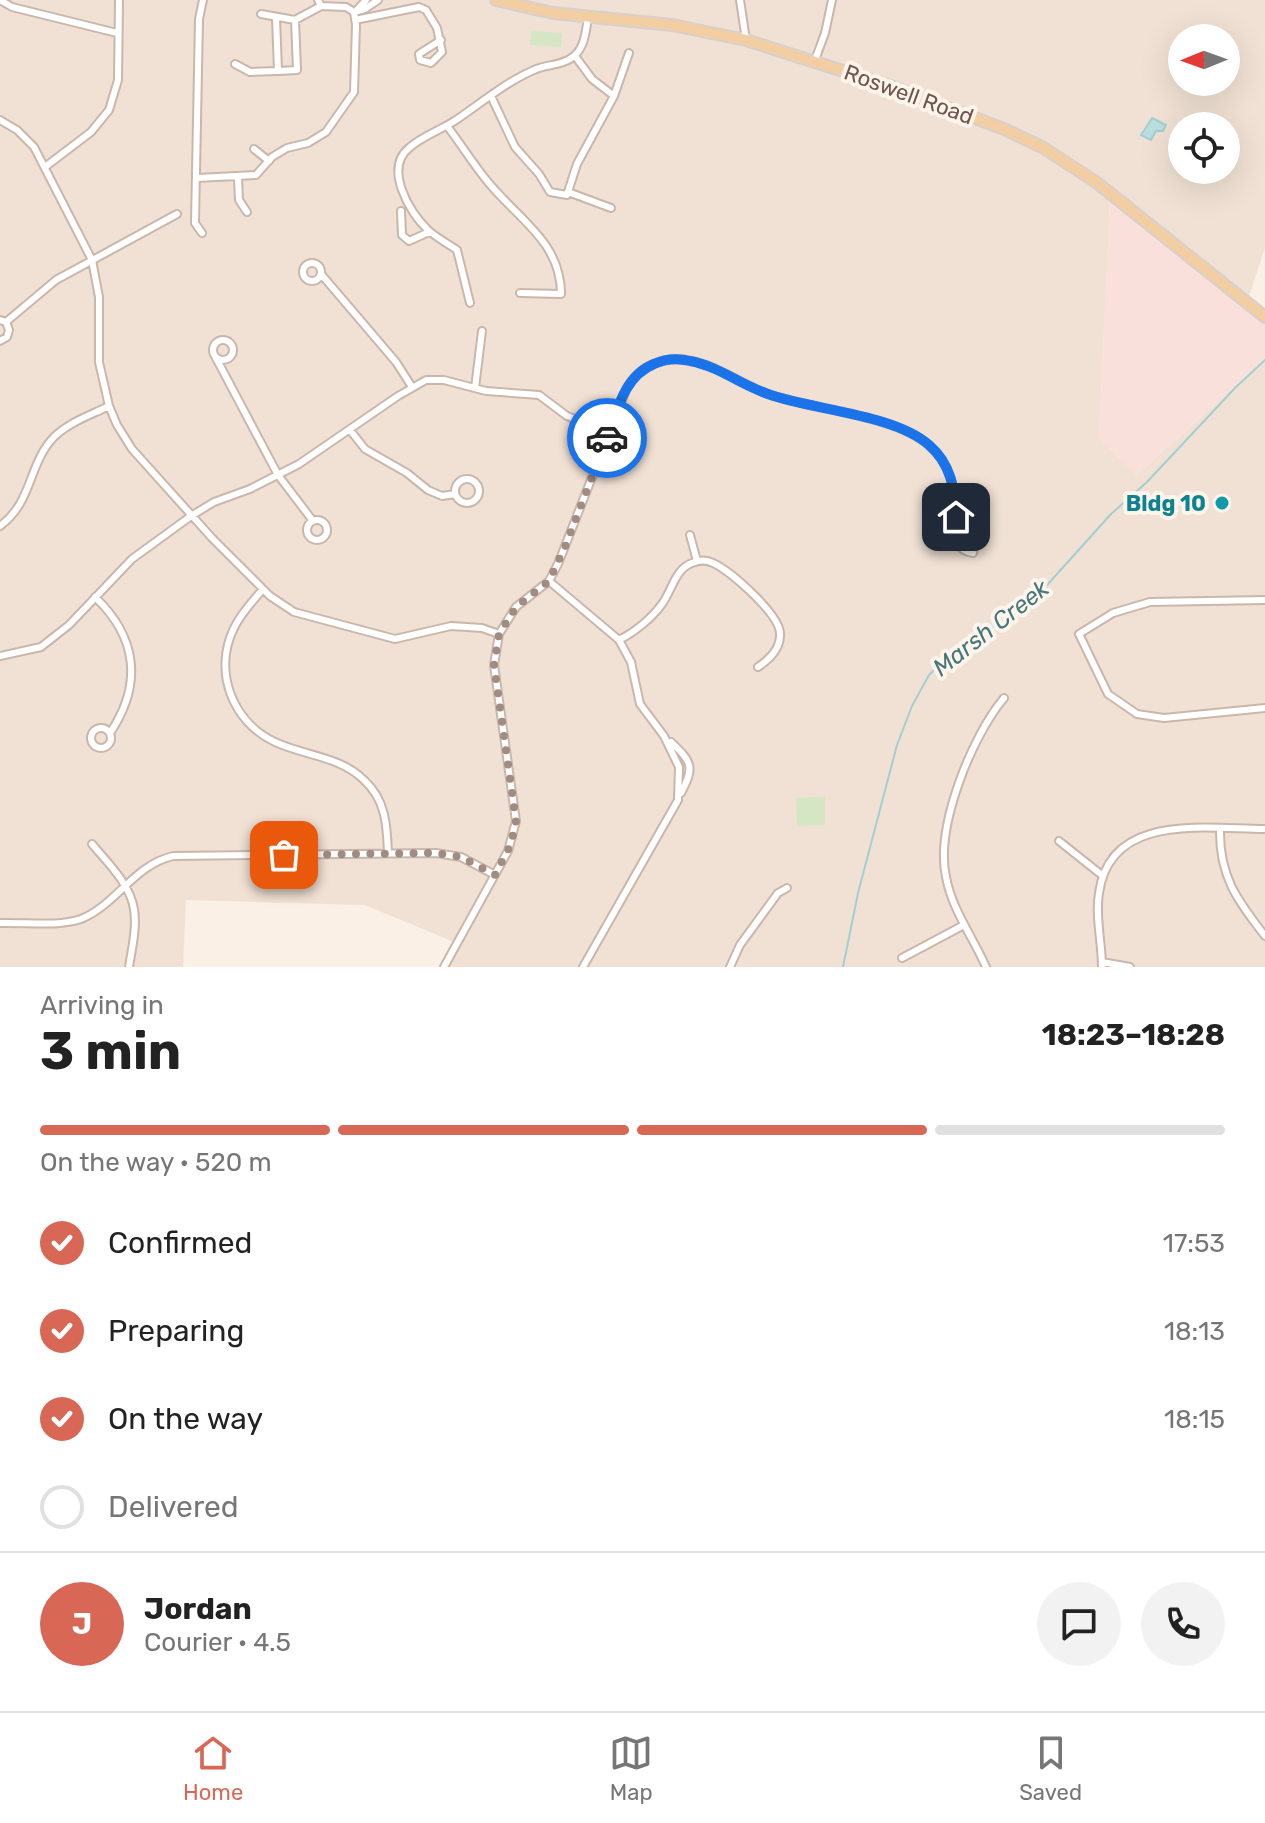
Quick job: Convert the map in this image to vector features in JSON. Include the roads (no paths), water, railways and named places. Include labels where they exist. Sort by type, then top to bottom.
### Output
[{"type":"main road","name":"Roswell Road","points":[[496,0],[526,9],[672,25],[746,40],[815,60],[1004,129],[1042,147],[1096,182],[1265,317]]},
{"type":"street","points":[[0,0],[12,7],[117,33]]},
{"type":"street","points":[[45,167],[91,132],[109,110],[118,80],[119,0]]},
{"type":"street","points":[[202,233],[195,223],[199,19],[203,0]]},
{"type":"street","points":[[197,178],[256,175],[287,148],[308,143],[326,132],[354,92],[355,11],[366,0]]},
{"type":"street","points":[[261,14],[295,20],[319,3],[355,11],[378,0]]},
{"type":"street","points":[[740,0],[746,40]]},
{"type":"street","points":[[815,60],[832,0]]},
{"type":"street","points":[[355,20],[419,7],[430,13],[441,40]]},
{"type":"street","points":[[470,303],[457,250],[429,232],[408,202],[398,179],[399,165],[407,149],[491,96],[535,69],[575,56],[583,46],[588,17]]},
{"type":"street","points":[[276,18],[278,71]]},
{"type":"street","points":[[235,64],[250,72],[297,70],[295,20]]},
{"type":"street","points":[[491,96],[515,147],[550,192],[567,195],[577,164],[614,96],[629,53]]},
{"type":"street","points":[[575,56],[598,86],[614,96]]},
{"type":"street","points":[[0,120],[25,137],[45,167],[92,260],[99,297],[99,362],[109,406],[132,449],[191,516],[263,589],[294,612],[395,639],[451,626],[482,628],[499,634]]},
{"type":"street","points":[[447,126],[489,183],[536,232],[558,263],[561,294],[520,293]]},
{"type":"street","points":[[254,149],[269,161]]},
{"type":"street","points":[[238,178],[239,200],[247,212]]},
{"type":"street","points":[[568,192],[611,208]]},
{"type":"street","points":[[401,211],[402,235],[409,241],[429,232]]},
{"type":"street","points":[[0,341],[9,333],[3,321],[43,289],[177,214]]},
{"type":"street","points":[[321,274],[396,362],[412,387]]},
{"type":"street","points":[[475,388],[482,331]]},
{"type":"street","points":[[216,358],[278,475],[313,521]]},
{"type":"street","points":[[444,967],[511,844],[516,821],[494,665],[499,634],[516,607],[549,581],[634,377],[653,364],[676,359],[705,365],[772,396],[828,407],[905,431],[928,444],[946,465],[955,491],[957,542],[963,550],[973,553]]},
{"type":"street","points":[[0,656],[41,647],[69,625],[132,559],[191,516],[214,502],[309,458],[412,387],[436,379],[486,391],[539,395],[567,416],[609,432]]},
{"type":"street","points":[[0,526],[13,516],[22,502],[39,458],[53,438],[71,424],[109,406]]},
{"type":"street","points":[[350,430],[365,449],[407,473],[428,490],[442,496],[455,494]]},
{"type":"street","points":[[690,535],[697,561]]},
{"type":"street","points":[[619,640],[655,613],[666,599],[680,570],[697,561],[707,561],[717,565],[751,593],[777,620],[781,632],[779,645],[773,655],[758,667]]},
{"type":"street","points":[[549,581],[619,640],[631,662],[640,704],[690,766],[689,779],[678,800],[583,967]]},
{"type":"street","points":[[263,589],[241,615],[228,642],[225,672],[233,701],[246,721],[265,737],[345,764],[366,781],[384,811],[388,853]]},
{"type":"street","points":[[95,597],[120,624],[131,657],[128,695],[110,733]]},
{"type":"street","points":[[1265,600],[1150,602],[1113,613],[1079,634],[1108,694],[1126,709],[1148,717],[1164,718],[1265,708]]},
{"type":"street","points":[[986,967],[964,925],[946,878],[945,834],[976,739],[1004,698]]},
{"type":"street","points":[[664,736],[679,767],[678,800]]},
{"type":"street","points":[[1130,967],[1102,964],[1098,903],[1103,876],[1120,850],[1143,835],[1169,829],[1265,829]]},
{"type":"street","points":[[1220,829],[1226,876],[1243,909],[1265,936]]},
{"type":"street","points":[[1059,841],[1103,876]]},
{"type":"street","points":[[92,844],[125,886],[135,911],[129,967]]},
{"type":"street","points":[[0,923],[63,922],[82,918],[151,864],[173,856],[451,855],[470,861],[495,875]]},
{"type":"street","points":[[730,967],[740,945],[778,893],[787,888]]},
{"type":"street","points":[[902,958],[964,925]]},
{"type":"water","points":[[1152,118],[1166,125],[1163,131],[1156,131],[1151,140],[1141,135]]},
{"type":"waterway","name":"Marsh Creek","points":[[843,967],[858,893],[897,745],[912,706],[929,675],[954,651],[1030,604],[1111,514],[1147,482],[1265,360]]},
{"type":"place","name":"Bldg 10","points":[[1222,503]]}]
